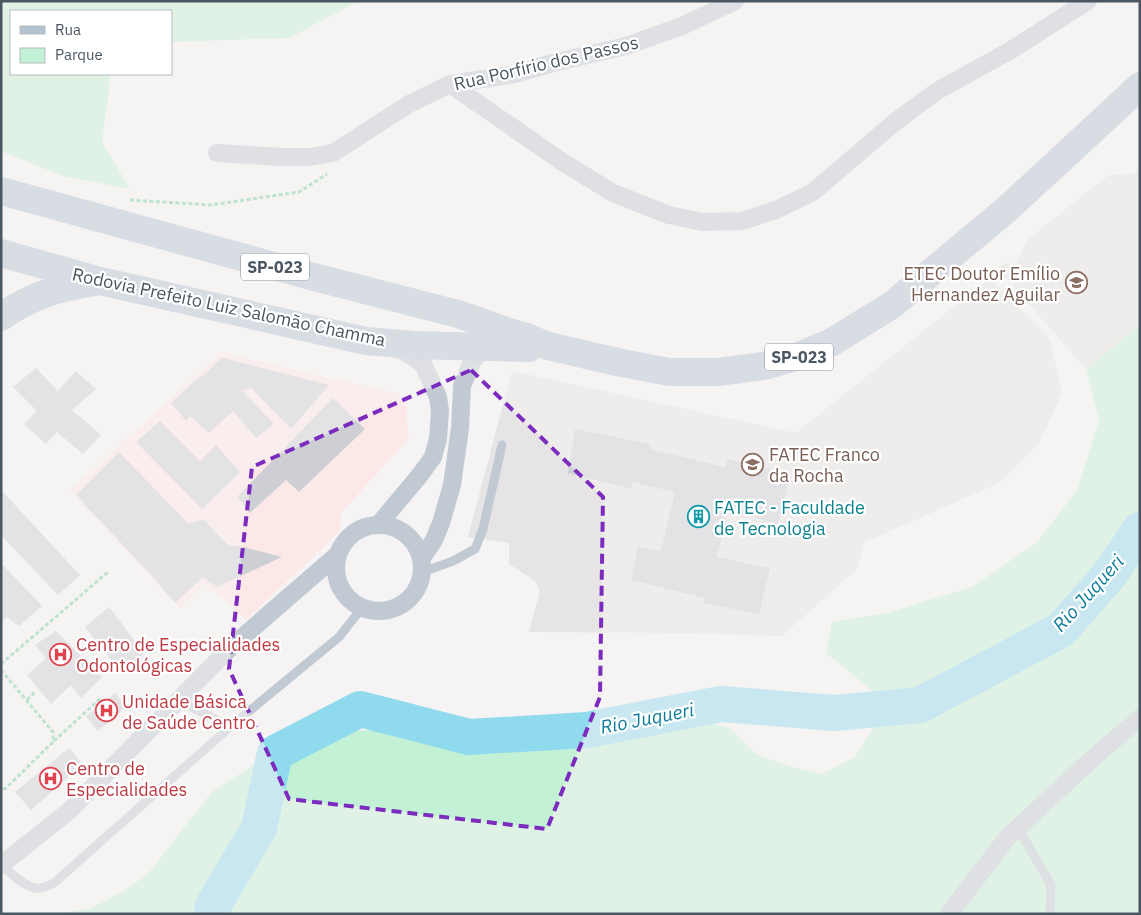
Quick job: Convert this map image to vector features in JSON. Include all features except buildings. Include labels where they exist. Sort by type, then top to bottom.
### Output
[{"type":"main road","name":"Rodovia Prefeito Luiz Salomão Chamma","points":[[1006,210],[1140,86]]},
{"type":"main road","name":"Rodovia Prefeito Luiz Salomão Chamma","points":[[1,191],[314,278],[458,314],[548,346],[669,372],[718,372],[755,368],[799,356],[832,342],[892,305],[1006,210],[1140,107]]},
{"type":"main road","name":"Rodovia Prefeito Luiz Salomão Chamma","points":[[1,253],[100,281],[366,341],[413,345],[528,348],[548,346]]},
{"type":"main road","points":[[1,317],[27,300],[47,292],[100,281]]},
{"type":"street","name":"Rua Porfírio dos Passos","points":[[218,153],[310,156],[333,153],[408,104],[450,84],[515,74],[626,46],[682,26],[735,1]]},
{"type":"street","points":[[450,84],[562,161],[613,193],[669,215],[702,222],[742,221],[776,210],[813,192],[894,122],[937,91],[1011,50],[1088,1]]},
{"type":"street","points":[[379,524],[433,457],[438,440],[440,411],[438,397],[423,364],[405,352],[380,342]]},
{"type":"street","points":[[422,565],[416,545],[407,534],[394,527],[379,524],[365,526],[351,534],[340,547],[337,554],[336,575],[340,589],[350,600],[362,608],[376,611],[390,610],[412,596],[419,585],[422,565],[441,523],[452,485],[460,428],[462,386],[472,362],[484,346]]},
{"type":"street","points":[[1,865],[69,811],[231,647],[337,554]]},
{"type":"street","points":[[948,914],[1008,838],[1094,757],[1140,718]]},
{"type":"lane","points":[[422,565],[453,562],[475,548],[483,529],[502,445]]},
{"type":"lane","points":[[1,865],[24,883],[34,888],[42,888],[54,883],[230,727],[339,637],[362,608]]},
{"type":"lane","points":[[178,700],[230,727]]},
{"type":"lane","points":[[1018,828],[1051,885],[1050,914]]},
{"type":"path","points":[[133,200],[211,205],[299,192],[335,169],[333,153]]},
{"type":"path","points":[[1,664],[108,572]]},
{"type":"path","points":[[1,670],[53,732],[53,742]]},
{"type":"path","points":[[27,700],[35,692]]},
{"type":"path","points":[[1,788],[5,788],[102,697]]},
{"type":"highlighted area","points":[[471,370],[603,497],[600,697],[547,829],[289,799],[229,669],[252,467]]},
{"type":"shaded area","name":"ETEC Doutor Emílio Hernandez Aguilar","points":[[1140,168],[1140,324],[1086,370],[998,268],[1007,262],[1016,265],[1027,240],[1109,175],[1133,174]]},
{"type":"shaded area","name":"FATEC Franco da Rocha","points":[[990,278],[1050,339],[1062,393],[1038,445],[999,483],[865,542],[857,569],[782,636],[529,632],[540,591],[535,581],[509,564],[509,543],[468,537],[512,371],[796,433]]},
{"type":"shaded area","points":[[221,353],[397,393],[406,408],[409,438],[341,513],[340,531],[246,620],[205,583],[180,608],[69,491]]},
{"type":"green space","points":[[1,1],[359,1],[289,38],[172,42],[172,10],[10,10],[10,75],[111,75],[102,142],[130,189],[63,176],[1,151]]},
{"type":"green space","points":[[1140,324],[1140,914],[61,914],[91,908],[122,892],[147,875],[212,792],[258,762],[341,730],[395,731],[468,750],[533,747],[702,721],[730,728],[756,754],[788,766],[822,774],[855,757],[877,722],[874,692],[826,653],[832,622],[887,613],[972,587],[1036,543],[1077,491],[1099,420],[1086,370]]},
{"type":"waterway","name":"Rio Juqueri","points":[[212,914],[213,906],[259,828],[275,753],[360,709],[469,737],[587,730],[721,704],[835,713],[920,705],[1061,630],[1110,574],[1140,530]]},
{"type":"place","name":"ETEC Doutor Emílio Hernandez Aguilar","points":[[1076,283]]},
{"type":"place","name":"FATEC Franco da Rocha","points":[[753,464]]},
{"type":"place","name":"FATEC - Faculdade de Tecnologia","points":[[698,517]]},
{"type":"place","name":"Centro de Especialidades Odontológicas","points":[[60,654]]},
{"type":"place","name":"Unidade Básica de Saúde Centro","points":[[106,711]]},
{"type":"place","name":"Centro de Especialidades","points":[[50,778]]}]
